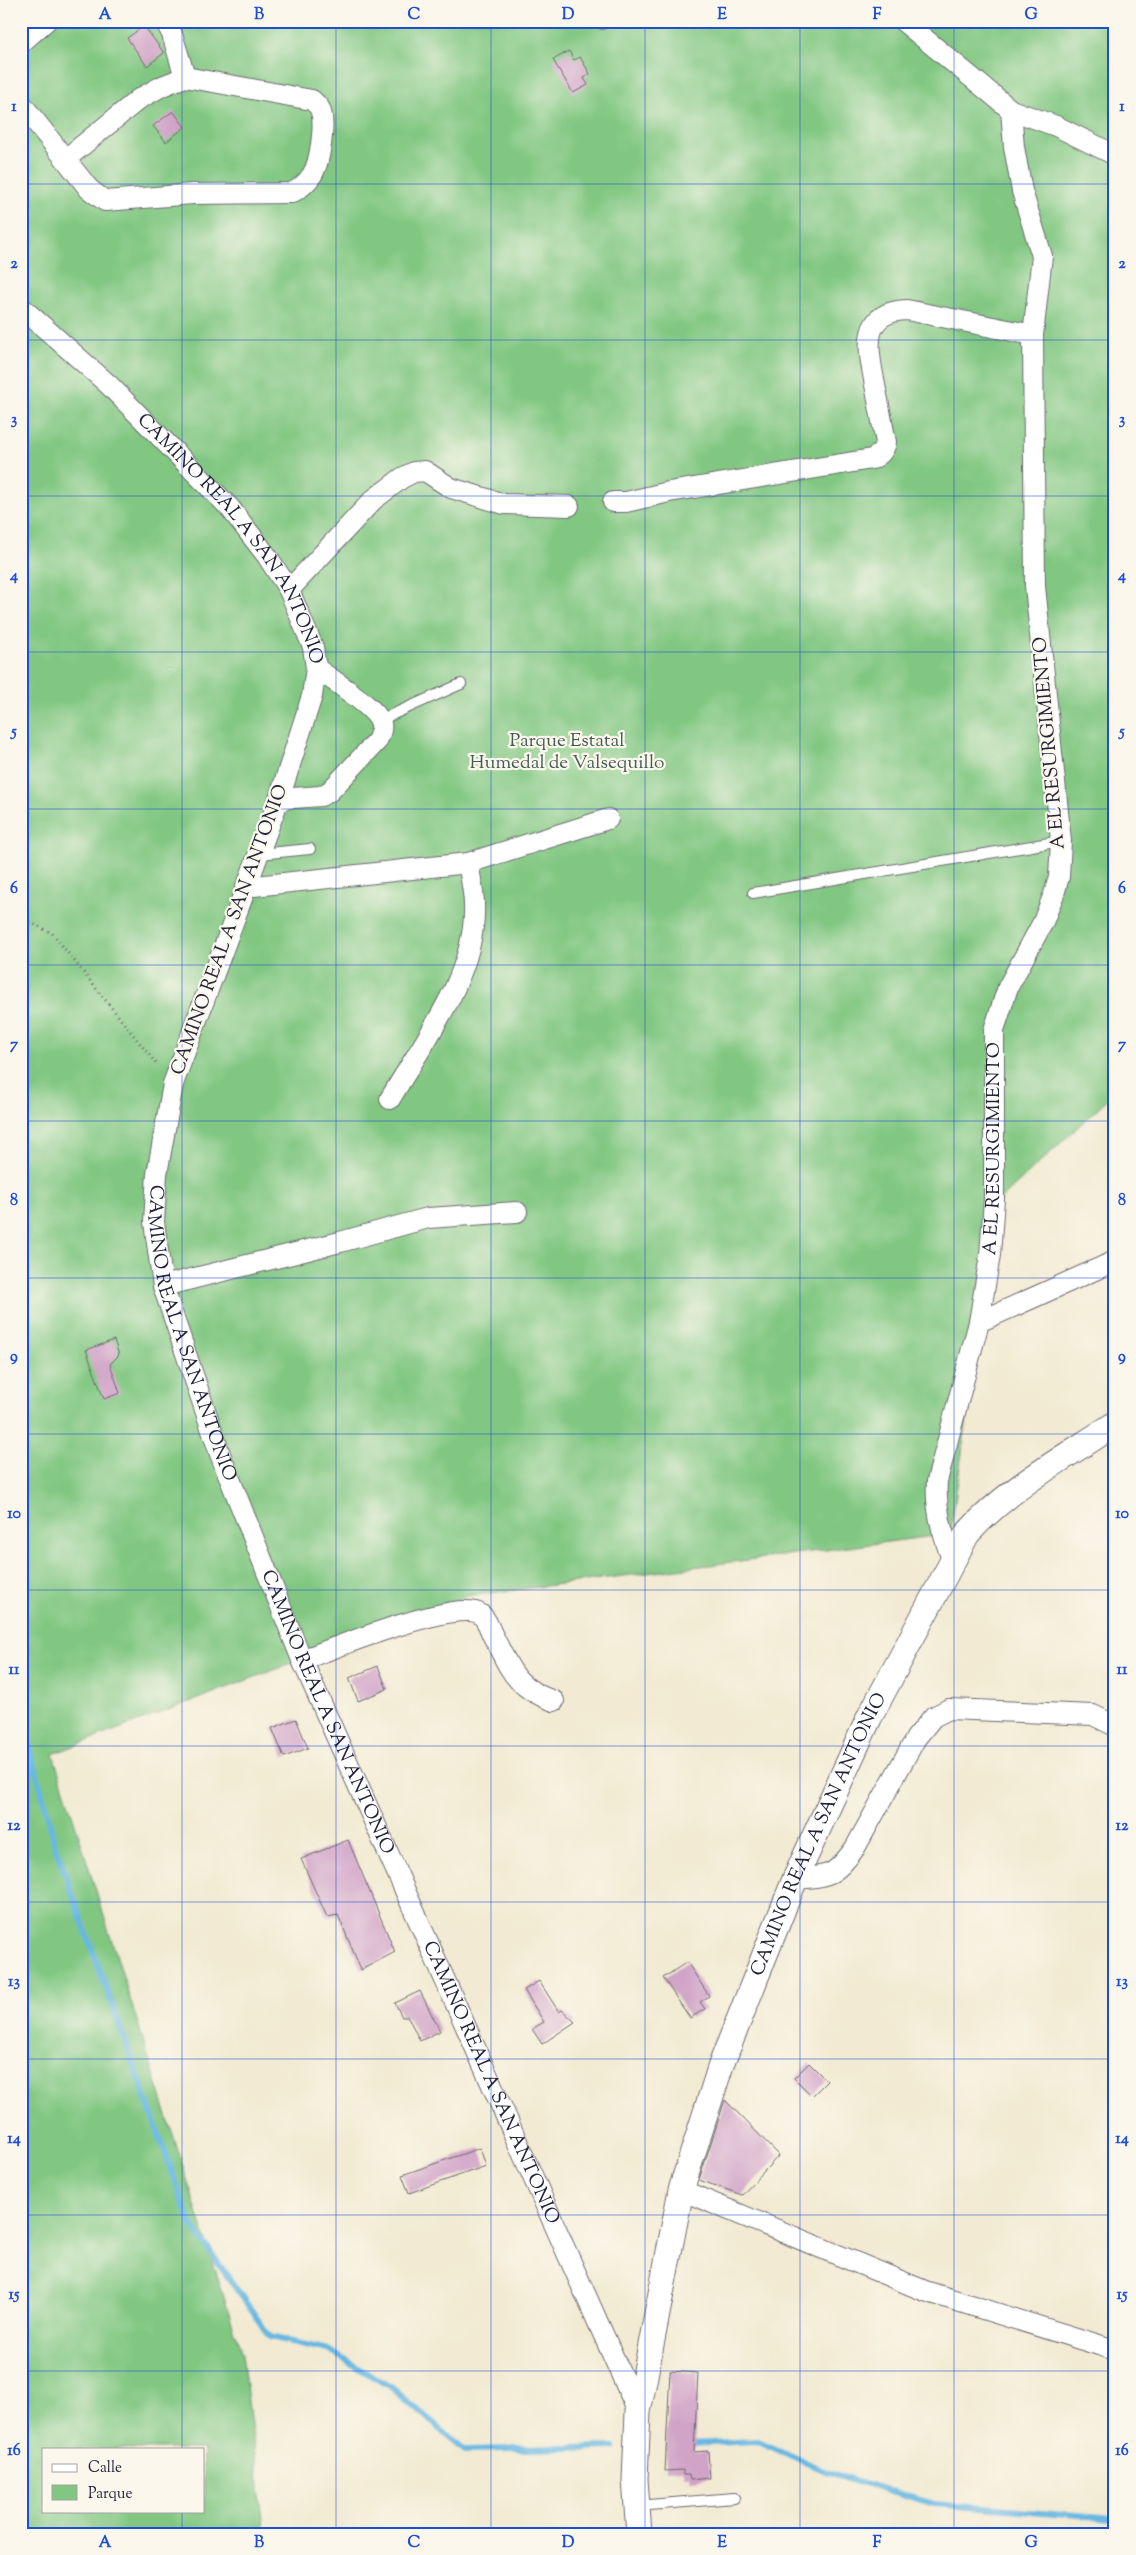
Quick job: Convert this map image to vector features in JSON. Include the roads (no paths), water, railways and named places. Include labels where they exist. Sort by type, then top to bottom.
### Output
[{"type":"street","points":[[21,43],[46,21]]},
{"type":"street","points":[[165,21],[172,34],[185,77]]},
{"type":"street","points":[[903,21],[954,60],[1012,110],[1056,126],[1115,154]]},
{"type":"street","points":[[21,103],[67,158],[89,189],[105,201],[193,194],[291,193],[307,182],[318,161],[323,122],[320,108],[312,100],[185,77],[162,86],[139,99],[67,158]]},
{"type":"street","name":"A EL RESURGIMIENTO","points":[[952,1558],[942,1532],[936,1498],[937,1481],[979,1322],[990,1255],[994,1199],[994,1030],[1008,987],[1043,922],[1054,894],[1059,877],[1061,841],[1035,586],[1033,335],[1042,256],[1022,191],[1014,147],[1012,110]]},
{"type":"street","name":"CAMINO REAL A SAN ANTONIO","points":[[21,307],[109,385],[197,472],[230,508],[267,556],[289,590],[313,647],[316,668],[312,696],[279,799],[173,1084],[157,1174],[154,1222],[163,1286],[220,1454],[302,1660],[638,2412]]},
{"type":"street","points":[[613,502],[626,502],[669,492],[872,459],[878,456],[883,451],[886,442],[868,346],[874,326],[890,312],[907,310],[1033,335]]},
{"type":"street","points":[[289,590],[373,500],[385,489],[414,472],[425,471],[451,488],[504,504],[569,506]]},
{"type":"street","points":[[279,799],[321,796],[330,791],[377,741],[381,731],[380,720],[370,709],[316,668]]},
{"type":"street","points":[[246,887],[468,863],[608,819]]},
{"type":"street","points":[[390,1099],[458,984],[466,961],[474,905],[468,863]]},
{"type":"street","points":[[163,1286],[428,1218],[517,1212]]},
{"type":"street","points":[[979,1322],[1115,1261]]},
{"type":"street","name":"CAMINO REAL A SAN ANTONIO","points":[[639,2534],[635,2480],[638,2412],[681,2190],[721,2065],[794,1879],[869,1718],[952,1558],[967,1534],[983,1516],[1038,1475],[1115,1424]]},
{"type":"street","points":[[302,1660],[442,1613],[471,1610],[483,1616],[518,1681],[535,1694],[554,1700]]},
{"type":"street","points":[[794,1879],[828,1876],[843,1864],[855,1848],[916,1738],[933,1717],[949,1710],[1093,1715],[1115,1726]]},
{"type":"street","points":[[681,2190],[925,2292],[1115,2350]]},
{"type":"lane","points":[[380,720],[461,684]]},
{"type":"lane","points":[[753,893],[1061,841]]},
{"type":"lane","points":[[259,854],[310,849]]},
{"type":"lane","points":[[637,2506],[734,2498]]},
{"type":"waterway","points":[[21,1711],[56,1849],[191,2224],[270,2337],[328,2350],[392,2388],[465,2450],[614,2447]]},
{"type":"waterway","points":[[688,2444],[758,2441],[828,2472],[934,2504],[1115,2519]]},
{"type":"park label","name":"Parque Estatal Humedal de Valsequillo","points":[[567,752]]}]
